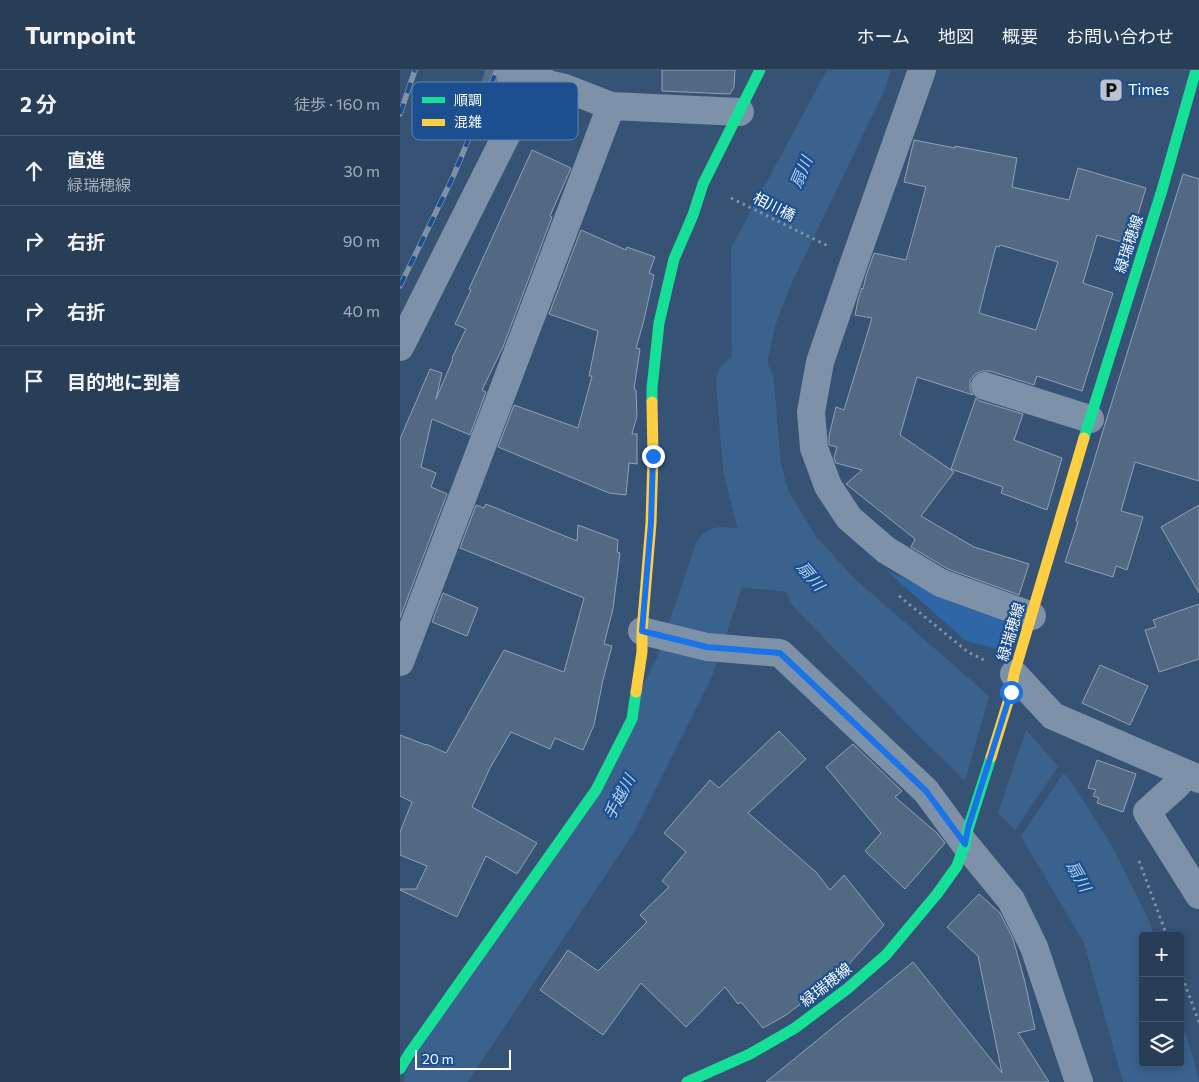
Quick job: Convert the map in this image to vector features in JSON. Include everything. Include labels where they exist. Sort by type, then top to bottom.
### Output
[{"type":"main road","points":[[400,1069],[596,790],[632,719],[642,652],[650,633],[653,456],[652,388],[659,323],[674,259],[704,184],[760,70]]},
{"type":"main road","name":"緑瑞穂線","points":[[687,1082],[750,1054],[795,1028],[847,990],[886,955],[937,894],[957,866],[1090,419],[1162,190],[1196,70]]},
{"type":"street","points":[[922,70],[820,362],[811,412],[814,448],[828,486],[849,518],[886,550],[941,583],[1032,616]]},
{"type":"street","points":[[528,76],[546,82]]},
{"type":"street","points":[[578,93],[611,106],[740,112]]},
{"type":"street","points":[[400,662],[611,106]]},
{"type":"street","points":[[400,347],[498,140]]},
{"type":"street","points":[[985,386],[1090,419]]},
{"type":"street","points":[[650,633],[707,647],[780,653],[926,791],[966,836],[1011,900],[1034,947],[1079,1082]]},
{"type":"street","points":[[1013,683],[1053,716],[1193,776]]},
{"type":"street","points":[[1193,776],[1178,784],[1147,812],[1199,896]]},
{"type":"path","name":"相川橋","points":[[731,198],[825,245]]},
{"type":"path","points":[[895,592],[968,652],[1013,683]]},
{"type":"path","points":[[1139,860],[1166,932]]},
{"type":"path","points":[[1182,977],[1199,1022]]},
{"type":"shaded area","points":[[886,570],[957,604],[1010,622],[1002,650],[966,641]]},
{"type":"water","name":"扇川","points":[[827,70],[891,70],[885,89],[791,285],[775,326],[768,360],[764,400],[772,447],[789,492],[815,535],[855,579],[1031,735],[1073,784],[1115,851],[1153,932],[1139,932],[1139,1067],[1184,1067],[1184,1029],[1199,1082],[1123,1082],[1084,943],[1020,835],[909,726],[790,603],[732,393],[731,248]]},
{"type":"pier","points":[[990,693],[1027,727],[997,816],[964,784]]},
{"type":"pier","points":[[1060,764],[1065,771],[1019,839],[1014,832]]},
{"type":"building","points":[[662,70],[735,70],[734,87],[730,94],[662,91]]},
{"type":"building","points":[[914,140],[1017,158],[1012,187],[1069,200],[1078,168],[1146,188],[1129,244],[1097,235],[1083,283],[1113,293],[1082,391],[1037,376],[1034,385],[990,371],[982,371],[975,374],[970,381],[970,389],[973,395],[917,377],[900,435],[954,472],[921,516],[974,547],[1029,564],[1019,595],[948,569],[911,547],[915,539],[846,484],[862,470],[836,463],[834,458],[837,447],[829,445],[829,436],[836,407],[844,410],[872,318],[855,315],[858,300],[874,253],[906,260],[926,187],[904,182]],"holes":[[[1000,245],[1058,262],[1036,330],[979,313],[996,246],[999,247]]]},
{"type":"building","points":[[532,150],[571,168],[550,216],[552,217],[503,347],[482,390],[486,392],[470,435],[432,419],[421,467],[436,473],[431,487],[447,494],[400,618],[400,439],[430,369],[442,373],[436,399],[466,329],[455,324]]},
{"type":"building","points":[[1183,174],[1199,179],[1199,481],[1135,462],[1121,511],[1143,517],[1127,570],[1116,566],[1113,577],[1065,562],[1105,424]]},
{"type":"building","points":[[581,230],[626,250],[627,247],[655,257],[649,273],[654,275],[636,348],[640,349],[634,389],[636,390],[637,416],[632,434],[637,434],[637,464],[629,463],[626,495],[609,493],[498,447],[514,405],[578,428],[592,376],[589,376],[598,331],[549,314]]},
{"type":"building","points":[[976,398],[980,401],[1023,414],[1014,440],[1062,458],[1047,510],[1001,493],[1003,487],[951,469]]},
{"type":"building","points":[[486,504],[577,541],[578,525],[618,540],[617,552],[620,553],[613,609],[604,644],[612,646],[594,725],[583,750],[555,738],[550,749],[511,732],[490,768],[472,807],[537,843],[517,874],[486,856],[457,917],[400,890],[416,889],[427,866],[400,855],[400,832],[412,802],[400,796],[400,735],[446,753],[504,650],[564,672],[584,598],[460,548],[476,505],[484,508]]},
{"type":"building","points":[[1199,505],[1199,593],[1161,527]]},
{"type":"building","points":[[443,593],[478,608],[467,636],[432,622]]},
{"type":"building","points":[[1199,604],[1199,659],[1159,672],[1145,630],[1156,627],[1153,620]]},
{"type":"building","points":[[1100,665],[1148,686],[1130,725],[1082,703]]},
{"type":"building","points":[[779,731],[806,759],[748,813],[816,872],[830,890],[844,875],[884,925],[840,974],[786,1015],[763,1028],[741,1002],[738,1004],[725,987],[686,1027],[641,983],[603,1035],[540,990],[568,950],[598,971],[647,922],[640,915],[669,887],[662,881],[686,852],[664,833],[710,780],[719,788]]},
{"type":"building","points":[[853,744],[902,791],[895,797],[938,834],[945,843],[905,889],[865,851],[881,833],[826,767]]},
{"type":"building","points":[[1097,760],[1136,774],[1123,812],[1097,803],[1099,798],[1093,796],[1096,790],[1088,788]]},
{"type":"building","points":[[979,894],[1000,913],[1013,939],[1035,1029],[1018,1033],[1049,1082],[766,1082],[913,962],[1002,1073],[978,956],[947,927]]},
{"type":"waterway","name":"扇川","points":[[745,383],[752,467],[765,518],[783,545],[818,586]]},
{"type":"waterway","name":"手越川","points":[[433,1082],[609,818],[685,666],[722,556],[799,564]]},
{"type":"tunnel","points":[[485,70],[511,77]]},
{"type":"railway","points":[[400,114],[415,70]]},
{"type":"railway","points":[[492,82],[497,70]]},
{"type":"railway","points":[[400,286],[453,177],[468,140]]},
{"type":"traffic: fast","points":[[652,402],[659,323],[674,259],[693,215],[703,184],[760,70]]},
{"type":"traffic: fast","points":[[1084,438],[1162,190],[1196,70]]},
{"type":"traffic: fast","points":[[400,1069],[596,790],[632,719],[636,692]]},
{"type":"traffic: fast","points":[[687,1082],[750,1054],[795,1028],[847,989],[886,955],[937,894],[957,866],[991,757]]},
{"type":"traffic: slow","points":[[636,692],[642,652],[651,523],[652,402]]},
{"type":"traffic: slow","points":[[991,757],[1084,438]]},
{"type":"place","name":"Times","points":[[1111,90]]},
{"type":"route","points":[[653,456],[651,523],[642,631],[707,647],[780,653],[926,791],[965,844],[968,828],[1011,692]]}]
